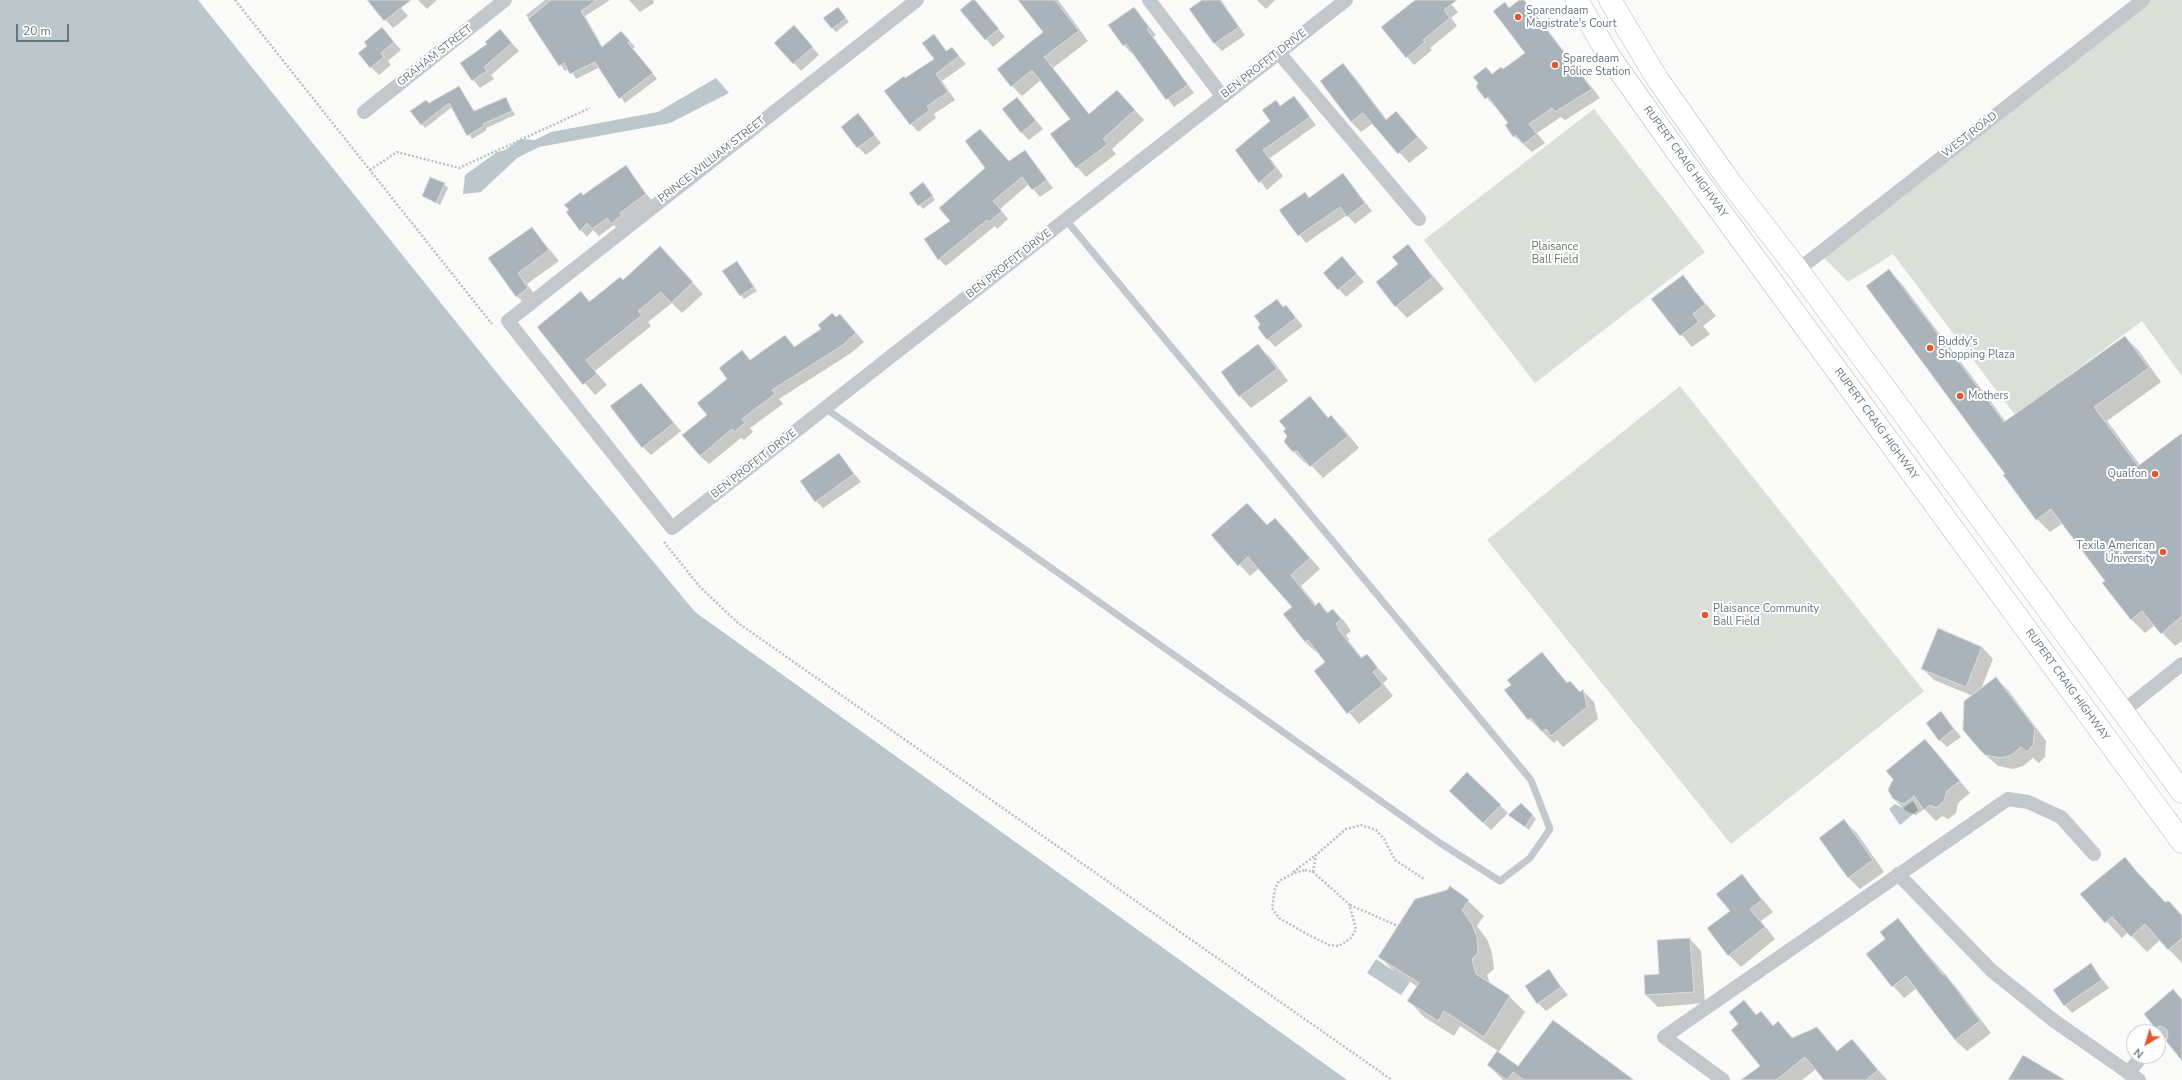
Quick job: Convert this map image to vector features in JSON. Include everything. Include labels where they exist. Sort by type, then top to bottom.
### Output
[{"type":"main road","name":"RUPERT CRAIG HIGHWAY","points":[[1577,0],[1609,56],[1680,156],[2182,842]]},
{"type":"main road","points":[[1610,0],[1658,80],[1730,182],[1798,270],[2182,792]]},
{"type":"street","name":"GRAHAM STREET","points":[[364,112],[505,0]]},
{"type":"street","name":"PRINCE WILLIAM STREET","points":[[672,528],[508,321],[917,0]]},
{"type":"street","points":[[1149,0],[1223,97]]},
{"type":"street","name":"BEN PROFFIT DRIVE","points":[[672,528],[1346,0]]},
{"type":"street","name":"WEST ROAD","points":[[1798,270],[2143,0]]},
{"type":"street","points":[[1279,53],[1419,219]]},
{"type":"street","points":[[2122,712],[2182,664]]},
{"type":"street","points":[[1723,1080],[1664,1037],[2008,798],[2028,802],[2061,817],[2094,854]]},
{"type":"street","points":[[1898,874],[1991,970],[2052,1020],[2134,1076],[2139,1064]]},
{"type":"lane","points":[[825,408],[1440,843],[1500,881],[1530,858],[1550,829],[1530,780],[1066,220]]},
{"type":"path","points":[[235,0],[493,325]]},
{"type":"path","points":[[370,170],[397,152],[459,168],[590,108]]},
{"type":"path","points":[[660,537],[700,587],[738,623],[1392,1080]]},
{"type":"path","points":[[1349,904],[1356,929],[1350,938],[1339,946],[1329,945],[1279,918],[1272,908],[1274,889],[1279,881],[1316,855],[1346,829],[1361,825],[1376,830],[1384,839],[1395,860],[1424,879]]},
{"type":"path","points":[[1313,872],[1316,855]]},
{"type":"path","points":[[1286,877],[1305,870],[1313,872],[1349,904],[1398,926]]},
{"type":"green space","points":[[2149,0],[2182,0],[2182,376],[2142,321],[2015,415],[1893,254],[1848,282],[1819,253]]},
{"type":"green space","name":"Plaisance Ball Field","points":[[1594,109],[1705,252],[1535,383],[1424,240]]},
{"type":"green space","name":"Plaisance Community Ball Field","points":[[1680,386],[1924,691],[1731,844],[1487,540]]},
{"type":"shaded area","points":[[0,0],[198,0],[497,373],[695,612],[1347,1080],[0,1080]]},
{"type":"shaded area","points":[[716,78],[729,93],[670,123],[539,147],[517,158],[481,192],[463,194],[465,175],[497,152],[505,150],[521,139],[535,140],[551,132],[658,112]]},
{"type":"shaded area","points":[[1913,801],[1918,810],[1900,825],[1889,809],[1895,804],[1903,808]]},
{"type":"shaded area","points":[[1376,959],[1410,982],[1401,995],[1367,973]]},
{"type":"building","points":[[367,0],[411,0],[384,21]]},
{"type":"building","points":[[551,0],[597,0],[581,11],[602,47],[621,31],[630,41],[628,43],[653,73],[619,99],[595,62],[570,74],[564,63],[559,66],[528,19]]},
{"type":"building","points":[[972,0],[975,0],[999,29],[985,40],[960,10]]},
{"type":"building","points":[[1018,0],[1055,0],[1079,31],[1044,57],[1089,114],[1117,90],[1135,110],[1103,139],[1108,144],[1076,168],[1050,134],[1070,119],[1032,70],[1011,87],[997,69],[1043,32]]},
{"type":"building","points":[[1202,0],[1220,0],[1239,27],[1214,44],[1189,9]]},
{"type":"building","points":[[1415,0],[1457,0],[1444,10],[1450,18],[1423,40],[1425,42],[1406,58],[1381,27]]},
{"type":"building","points":[[1519,0],[1524,0],[1592,89],[1555,112],[1552,108],[1529,124],[1537,134],[1523,144],[1516,135],[1513,137],[1505,125],[1508,123],[1488,97],[1485,99],[1476,87],[1478,83],[1473,77],[1486,67],[1492,74],[1501,67],[1503,69],[1525,53],[1493,11],[1505,2],[1509,8]]},
{"type":"building","points":[[838,7],[846,18],[832,29],[823,18]]},
{"type":"building","points":[[1134,7],[1149,27],[1147,29],[1188,85],[1166,100],[1126,44],[1123,46],[1108,25]]},
{"type":"building","points":[[794,25],[813,47],[793,64],[774,43]]},
{"type":"building","points":[[382,27],[394,42],[381,53],[384,57],[370,68],[358,53],[367,46],[364,42]]},
{"type":"building","points":[[500,29],[512,43],[484,67],[487,71],[472,81],[460,63],[487,44],[485,42]]},
{"type":"building","points":[[934,34],[946,51],[952,47],[959,56],[936,74],[948,92],[927,106],[930,110],[910,125],[884,91],[904,76],[905,78],[934,59],[922,43]]},
{"type":"building","points":[[1343,63],[1386,120],[1396,111],[1418,137],[1398,154],[1363,113],[1351,122],[1320,81]]},
{"type":"building","points":[[459,86],[474,111],[506,97],[512,111],[483,124],[484,126],[467,136],[449,103],[421,125],[410,111],[426,100],[429,103]]},
{"type":"building","points":[[1294,96],[1310,117],[1263,150],[1276,168],[1259,183],[1235,150],[1270,121],[1262,110],[1276,100],[1280,106]]},
{"type":"building","points":[[1017,97],[1036,121],[1021,133],[1002,109]]},
{"type":"building","points":[[858,113],[875,135],[857,148],[841,127]]},
{"type":"building","points":[[980,129],[1009,161],[1025,150],[1047,180],[1032,190],[1022,177],[993,201],[1002,211],[989,222],[987,220],[938,260],[924,239],[950,221],[939,208],[985,168],[965,141]]},
{"type":"building","points":[[626,165],[646,194],[620,213],[622,215],[611,224],[607,218],[592,229],[587,223],[580,231],[566,212],[569,210],[564,205],[581,192],[583,195]]},
{"type":"building","points":[[1343,173],[1365,203],[1347,217],[1340,207],[1298,236],[1279,210],[1305,192],[1309,198]]},
{"type":"building","points":[[430,177],[445,183],[436,203],[422,196]]},
{"type":"building","points":[[923,182],[933,196],[918,206],[909,193]]},
{"type":"building","points":[[532,227],[549,250],[518,273],[528,288],[516,297],[488,258]]},
{"type":"building","points":[[1408,244],[1433,277],[1395,307],[1376,282],[1398,264],[1392,257]]},
{"type":"building","points":[[660,246],[693,282],[671,303],[661,292],[638,311],[642,315],[586,360],[597,374],[583,385],[537,327],[581,291],[589,302],[620,277],[623,280]]},
{"type":"building","points":[[1342,256],[1357,274],[1338,290],[1323,273]]},
{"type":"building","points":[[737,261],[754,287],[740,296],[722,271]]},
{"type":"building","points":[[1889,269],[2004,422],[2125,336],[2149,368],[2094,407],[2138,466],[2182,433],[2182,616],[2161,634],[2142,611],[2131,620],[2102,583],[2105,581],[2051,509],[2036,520],[2003,475],[2005,474],[1866,286]]},
{"type":"building","points":[[1683,275],[1705,304],[1693,314],[1699,322],[1680,336],[1651,299]]},
{"type":"building","points":[[1277,299],[1283,307],[1286,305],[1296,318],[1267,340],[1258,328],[1260,324],[1254,316]]},
{"type":"building","points":[[832,313],[836,317],[840,314],[856,333],[843,345],[772,390],[775,394],[742,419],[745,423],[734,432],[732,429],[700,456],[682,435],[707,415],[697,403],[727,379],[719,368],[742,350],[750,360],[785,335],[794,347],[821,329],[818,325]]},
{"type":"building","points":[[1258,344],[1277,369],[1239,397],[1221,372]]},
{"type":"building","points":[[641,383],[674,423],[642,448],[610,406]]},
{"type":"building","points":[[1310,396],[1328,418],[1331,415],[1348,436],[1310,467],[1297,451],[1293,452],[1284,442],[1287,436],[1283,431],[1286,429],[1279,421]]},
{"type":"building","points":[[839,453],[854,474],[815,502],[800,481]]},
{"type":"building","points":[[1247,503],[1267,525],[1275,518],[1310,558],[1291,575],[1315,606],[1319,602],[1327,613],[1333,609],[1341,619],[1336,624],[1339,628],[1338,629],[1361,658],[1367,654],[1378,668],[1373,672],[1383,685],[1347,714],[1314,671],[1325,662],[1308,640],[1305,642],[1283,614],[1292,607],[1248,557],[1238,566],[1211,535]]},
{"type":"building","points":[[1938,628],[1982,647],[1966,687],[1921,669]]},
{"type":"building","points":[[1542,652],[1567,683],[1570,681],[1580,692],[1583,689],[1587,707],[1551,736],[1546,729],[1542,732],[1531,718],[1528,720],[1504,690],[1511,685],[1507,680]]},
{"type":"building","points":[[1996,677],[2035,728],[2033,745],[2027,752],[2021,747],[2011,755],[2001,758],[1985,755],[1963,730],[1964,701]]},
{"type":"building","points":[[1941,711],[1954,729],[1939,741],[1926,723]]},
{"type":"building","points":[[1925,739],[1960,781],[1947,791],[1944,801],[1936,808],[1930,805],[1924,810],[1914,796],[1904,804],[1893,799],[1888,790],[1893,779],[1886,771]]},
{"type":"building","points":[[1467,772],[1501,805],[1483,823],[1449,791]]},
{"type":"building","points":[[1521,803],[1533,815],[1525,827],[1508,815]]},
{"type":"building","points":[[1844,819],[1873,860],[1848,878],[1819,838]]},
{"type":"building","points":[[2125,857],[2165,902],[2169,901],[2182,916],[2182,938],[2168,950],[2145,924],[2131,937],[2112,917],[2105,923],[2080,894]]},
{"type":"building","points":[[1742,874],[1762,900],[1750,909],[1765,927],[1728,956],[1707,928],[1730,911],[1716,894]]},
{"type":"building","points":[[1450,886],[1469,900],[1462,910],[1472,924],[1477,937],[1478,953],[1472,959],[1476,974],[1510,996],[1484,1037],[1444,1011],[1438,1021],[1407,1001],[1419,983],[1378,957],[1415,899],[1447,890]]},
{"type":"building","points":[[1898,918],[1943,975],[1945,974],[1980,1021],[1955,1040],[1906,976],[1892,987],[1866,954],[1885,939],[1880,932]]},
{"type":"building","points":[[1690,938],[1694,992],[1645,995],[1644,975],[1659,974],[1657,940]]},
{"type":"building","points":[[2091,963],[2102,980],[2064,1006],[2053,990]]},
{"type":"building","points":[[1549,969],[1561,987],[1537,1004],[1525,986]]},
{"type":"building","points":[[2173,989],[2182,1000],[2182,1061],[2166,1041],[2168,1035],[2166,1024],[2152,1024],[2144,1014]]},
{"type":"building","points":[[1744,1000],[1756,1015],[1761,1011],[1773,1026],[1778,1021],[1792,1038],[1817,1027],[1837,1051],[1852,1039],[1878,1070],[1866,1080],[1824,1080],[1805,1057],[1776,1080],[1741,1080],[1760,1066],[1731,1030],[1738,1024],[1729,1012]]},
{"type":"building","points":[[1553,1020],[1634,1080],[1524,1080],[1513,1072],[1507,1080],[1487,1065],[1497,1051],[1518,1066]]},
{"type":"building","points":[[2023,1055],[2065,1080],[2008,1080]]},
{"type":"place","name":"Sparendaam Magistrate's Court","points":[[1518,17]]},
{"type":"place","name":"Sparedaam Police Station","points":[[1555,65]]},
{"type":"place","name":"Buddy's Shopping Plaza","points":[[1930,348]]},
{"type":"place","name":"Mothers","points":[[1960,396]]},
{"type":"place","name":"Qualfon","points":[[2155,474]]},
{"type":"place","name":"Texila American University","points":[[2163,552]]},
{"type":"place","name":"Plaisance Community Ball Field","points":[[1705,615]]}]
